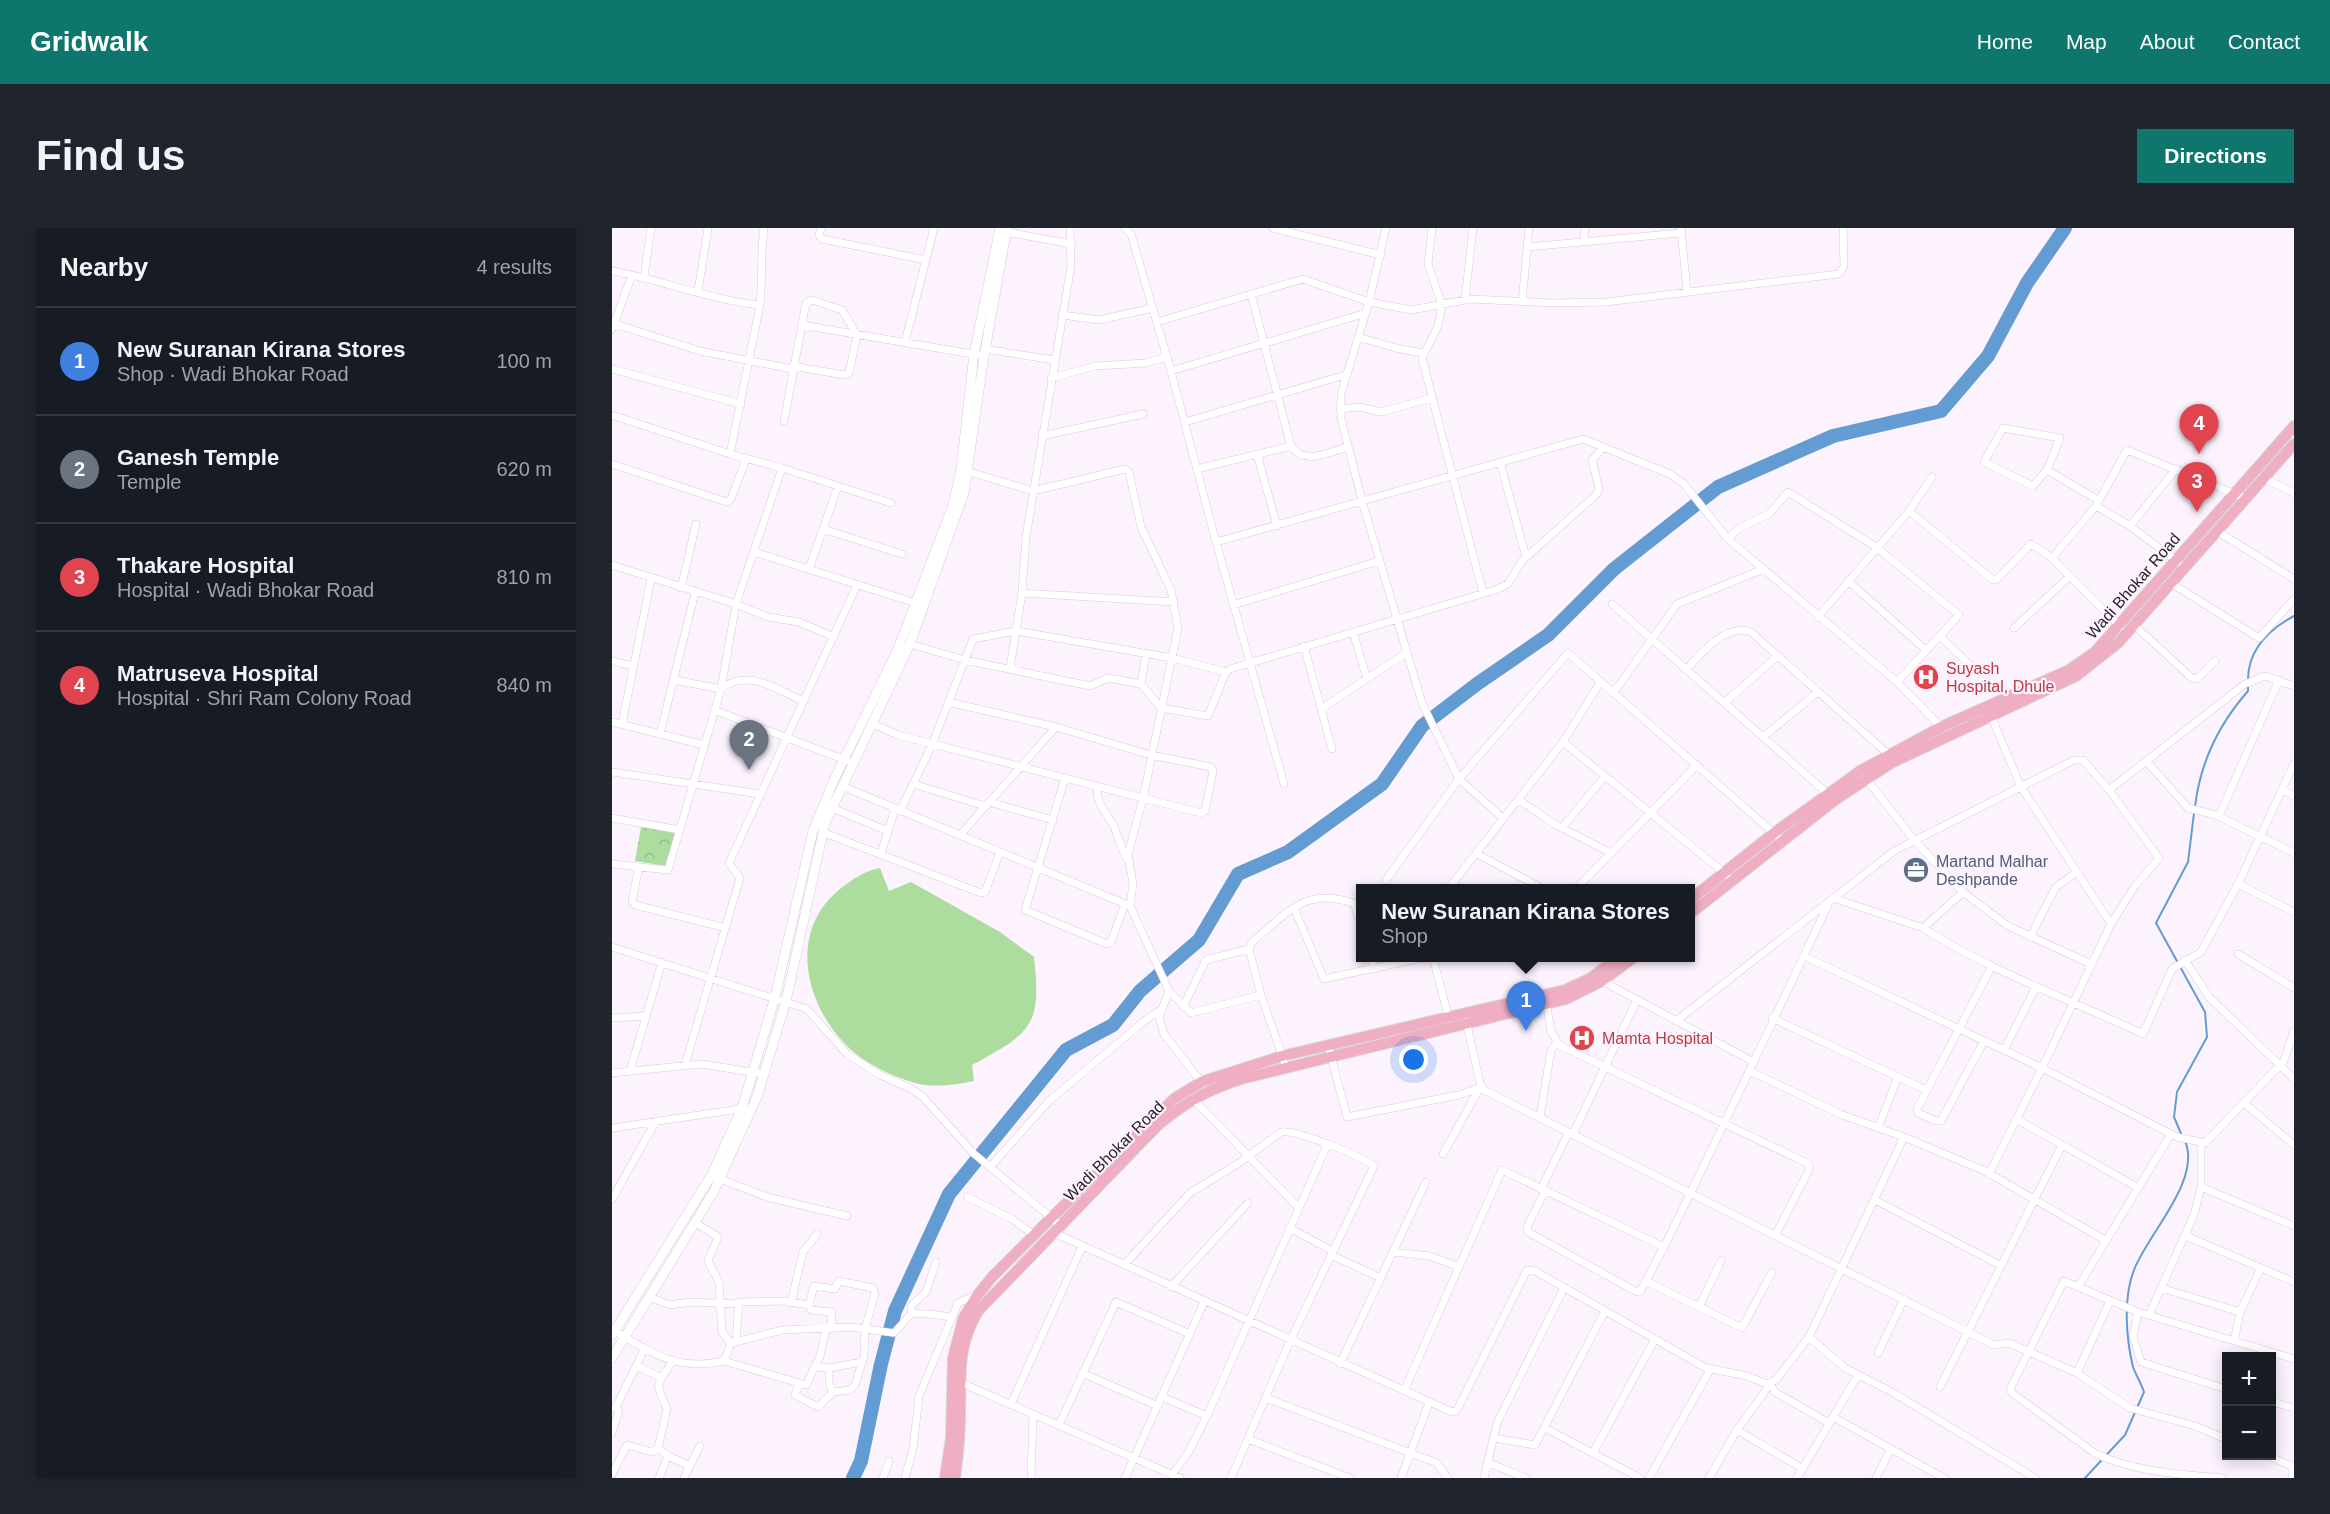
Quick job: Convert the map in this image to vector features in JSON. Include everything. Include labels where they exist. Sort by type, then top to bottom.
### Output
[{"type":"main road","name":"Wadi Bhokar Road","points":[[1695,909],[1774,833],[1863,775],[1888,754],[1941,727],[2070,670],[2127,628],[2175,560],[2294,426]]},
{"type":"main road","name":"Wadi Bhokar Road","points":[[1863,775],[2076,676],[2097,662],[2185,568],[2294,444]]},
{"type":"main road","name":"Wadi Bhokar Road","points":[[1695,897],[1783,841],[1831,797]]},
{"type":"main road","name":"Wadi Bhokar Road","points":[[1546,1000],[1576,986],[1610,962]]},
{"type":"main road","name":"Wadi Bhokar Road","points":[[945,1478],[951,1438],[956,1339],[963,1319],[978,1294],[992,1277],[1153,1116],[1175,1098],[1204,1086],[1284,1061],[1546,1000],[1576,996],[1602,981],[1627,962]]},
{"type":"main road","name":"Wadi Bhokar Road","points":[[955,1478],[960,1441],[955,1381],[963,1344],[978,1311],[1158,1125],[1193,1099],[1204,1086]]},
{"type":"street","points":[[644,277],[651,228]]},
{"type":"street","points":[[698,291],[708,228]]},
{"type":"street","points":[[730,454],[760,305],[762,284],[760,258],[764,228]]},
{"type":"street","points":[[821,228],[819,235],[822,239],[926,260]]},
{"type":"street","points":[[905,342],[934,228]]},
{"type":"street","points":[[1010,668],[1022,593],[1024,549],[1072,244],[1070,228]]},
{"type":"street","points":[[1125,228],[1131,234],[1171,370],[1233,605],[1284,784]]},
{"type":"street","points":[[1274,228],[1381,255]]},
{"type":"street","points":[[1309,238],[1311,228]]},
{"type":"street","points":[[1386,228],[1370,302],[1345,375],[1340,409],[1362,501],[1422,703],[1459,779],[1503,818]]},
{"type":"street","points":[[1432,228],[1428,264],[1442,305],[1438,326],[1422,353],[1483,593]]},
{"type":"street","points":[[1465,300],[1473,228]]},
{"type":"street","points":[[1522,302],[1529,228]]},
{"type":"street","points":[[1584,242],[1585,228]]},
{"type":"street","points":[[1157,322],[1303,279],[1370,302],[1411,310],[1465,300],[1606,302],[1839,274],[1844,266],[1843,228]]},
{"type":"street","points":[[612,1358],[720,1179],[753,1108],[811,837],[843,774],[920,605],[955,521],[981,353],[1004,230],[1072,244]]},
{"type":"street","points":[[1527,247],[1681,231],[1688,292]]},
{"type":"street","points":[[612,271],[644,277],[728,301],[760,305]]},
{"type":"street","points":[[632,275],[613,325],[700,351],[749,361],[793,368],[848,375],[857,335],[842,310],[812,300],[806,303],[793,368],[783,422]]},
{"type":"street","points":[[1251,294],[1291,446],[1296,454],[1306,458],[1348,447]]},
{"type":"street","points":[[1062,315],[1099,321],[1153,308]]},
{"type":"street","points":[[1171,370],[1366,313]]},
{"type":"street","points":[[802,325],[981,353],[1054,360]]},
{"type":"street","points":[[1358,337],[1422,353]]},
{"type":"street","points":[[1051,378],[1096,366],[1145,363],[1167,357]]},
{"type":"street","points":[[612,369],[741,404]]},
{"type":"street","points":[[1185,422],[1345,375]]},
{"type":"street","points":[[1340,409],[1360,407],[1381,412],[1432,398]]},
{"type":"street","points":[[1042,436],[1143,414]]},
{"type":"street","points":[[612,415],[891,503]]},
{"type":"street","points":[[2003,428],[2058,436],[2061,441],[2047,470],[2036,484],[2030,486],[1985,463],[1984,459],[2003,428]]},
{"type":"street","points":[[1216,542],[1581,438],[1670,474],[1684,484],[1728,539],[1897,682],[1941,727]]},
{"type":"street","points":[[1197,469],[1291,446]]},
{"type":"street","points":[[881,853],[888,831],[932,744],[973,639],[1016,631],[1172,658],[1226,672],[1508,584],[1526,557],[1597,494],[1599,489],[1592,460],[1604,447]]},
{"type":"street","points":[[2052,558],[2097,503],[2127,450],[2245,498]]},
{"type":"street","points":[[1257,454],[1277,526]]},
{"type":"street","points":[[612,464],[727,502],[731,500],[746,459]]},
{"type":"street","points":[[1500,462],[1526,557]]},
{"type":"street","points":[[612,864],[668,870],[721,689],[736,604],[782,468]]},
{"type":"street","points":[[964,470],[1033,491],[1127,469],[1146,540],[1172,590],[1178,628],[1143,799],[1128,859]]},
{"type":"street","points":[[2130,526],[2176,469]]},
{"type":"street","points":[[2047,470],[2130,526],[2185,568]]},
{"type":"street","points":[[1818,617],[1876,547],[1910,511],[1932,477]]},
{"type":"street","points":[[2263,478],[2294,494]]},
{"type":"street","points":[[808,569],[838,486]]},
{"type":"street","points":[[1728,539],[1738,530],[1769,514],[1788,492],[1876,547],[1959,615],[1897,682]]},
{"type":"street","points":[[1910,511],[1993,580],[1996,580],[2031,544],[2052,558],[2127,628],[2192,678],[2197,679],[2215,662]]},
{"type":"street","points":[[681,588],[696,524]]},
{"type":"street","points":[[823,529],[902,554]]},
{"type":"street","points":[[2217,531],[2294,579]]},
{"type":"street","points":[[754,552],[920,605]]},
{"type":"street","points":[[1233,605],[1379,561]]},
{"type":"street","points":[[612,568],[736,604],[768,617],[799,622],[834,637]]},
{"type":"street","points":[[1614,692],[1677,604],[1764,569]]},
{"type":"street","points":[[2014,628],[2070,576]]},
{"type":"street","points":[[622,724],[651,579]]},
{"type":"street","points":[[1848,581],[1926,651]]},
{"type":"street","points":[[2171,583],[2259,638],[2294,598]]},
{"type":"street","points":[[685,1065],[740,875],[730,868],[729,863],[857,585]]},
{"type":"street","points":[[660,734],[695,592]]},
{"type":"street","points":[[1022,593],[1174,602]]},
{"type":"street","points":[[1612,604],[1831,797]]},
{"type":"street","points":[[848,762],[873,724],[910,644],[920,605]]},
{"type":"street","points":[[1687,669],[1707,647],[1741,630],[1751,632],[1888,754]]},
{"type":"street","points":[[1353,632],[1367,679]]},
{"type":"street","points":[[1940,636],[1975,670]]},
{"type":"street","points":[[910,644],[965,660],[1090,687],[1113,678],[1141,684],[1161,708],[1208,716],[1226,672]]},
{"type":"street","points":[[1304,646],[1332,749]]},
{"type":"street","points":[[1321,709],[1406,653]]},
{"type":"street","points":[[1386,880],[1459,779],[1568,653],[1783,841]]},
{"type":"street","points":[[1141,684],[1146,654]]},
{"type":"street","points":[[1725,702],[1778,656]]},
{"type":"street","points":[[612,661],[633,666]]},
{"type":"street","points":[[2109,790],[2245,684],[2265,676],[2294,686]]},
{"type":"street","points":[[674,680],[721,689],[748,678],[803,701]]},
{"type":"street","points":[[2219,816],[2278,680]]},
{"type":"street","points":[[1452,884],[1563,742],[1601,681]]},
{"type":"street","points":[[1763,736],[1818,692]]},
{"type":"street","points":[[873,724],[898,735],[1143,799],[1203,812],[1213,771],[1211,767],[1151,755],[1056,727],[948,702]]},
{"type":"street","points":[[714,710],[848,762]]},
{"type":"street","points":[[1990,716],[2021,788],[2111,924]]},
{"type":"street","points":[[612,722],[704,745]]},
{"type":"street","points":[[960,836],[1056,727]]},
{"type":"street","points":[[1563,742],[1728,877]]},
{"type":"street","points":[[1676,1021],[1828,905],[1894,851],[2079,759],[2109,790],[2158,858],[2135,885],[2111,924],[1989,1174]]},
{"type":"street","points":[[2147,762],[2188,808],[2219,816],[2294,854]]},
{"type":"street","points":[[1836,898],[1923,928],[1992,966],[2143,1034],[2172,969],[2201,952],[2238,884],[2294,764]]},
{"type":"street","points":[[1581,884],[1648,812],[1697,765]]},
{"type":"street","points":[[612,772],[760,794]]},
{"type":"street","points":[[800,1384],[795,1395],[818,1407],[833,1392],[852,1388],[862,1362],[865,1329],[875,1293],[873,1288],[839,1281],[835,1289],[816,1285],[809,1305],[811,1310],[832,1312],[816,1366],[806,1385],[746,1365],[724,1361],[687,1365],[672,1362],[644,1350],[613,1332],[716,1168],[760,1072],[786,1001],[822,832],[842,786],[843,774]]},
{"type":"street","points":[[1863,775],[1915,841],[1962,892],[2008,926],[2091,964]]},
{"type":"street","points":[[1562,828],[1605,776]]},
{"type":"street","points":[[1065,778],[1040,868],[1025,908],[1027,912],[1107,945],[1112,942],[1128,905],[1133,884],[1128,859],[1120,848],[1114,828],[1097,800],[1097,787]]},
{"type":"street","points":[[913,784],[1053,820]]},
{"type":"street","points":[[842,786],[1128,905],[1141,926],[1168,989],[1183,1007],[1194,1014],[1261,995]]},
{"type":"street","points":[[2282,790],[2294,796]]},
{"type":"street","points":[[1519,800],[1562,828],[1611,853]]},
{"type":"street","points":[[832,808],[888,831]]},
{"type":"street","points":[[612,818],[680,830]]},
{"type":"street","points":[[822,832],[983,893],[1000,852]]},
{"type":"street","points":[[1477,854],[1534,884]]},
{"type":"street","points":[[639,867],[632,901],[635,905],[726,928]]},
{"type":"street","points":[[2030,937],[2056,887],[2077,872]]},
{"type":"street","points":[[2238,884],[2294,912]]},
{"type":"street","points":[[1923,928],[1962,892]]},
{"type":"street","points":[[1284,1061],[1261,995],[1249,949],[1252,942],[1307,899],[1324,897],[1356,904]]},
{"type":"street","points":[[1637,1000],[1527,1227],[1528,1232],[1637,1292],[1646,1281],[1726,1124],[1772,1018],[1828,905]]},
{"type":"street","points":[[1294,908],[1324,980],[1402,962]]},
{"type":"street","points":[[612,947],[807,1009],[847,1054],[923,1097],[973,1153],[1051,1218],[1056,1229],[1082,1247],[1429,1403],[1452,1412],[1457,1410],[1525,1272],[1534,1271],[1710,1370],[1747,1376],[1770,1384],[1775,1392],[1891,1449],[1944,1478]]},
{"type":"street","points":[[1183,1007],[1206,960],[1249,949]]},
{"type":"street","points":[[2238,954],[2294,988]]},
{"type":"street","points":[[1804,956],[2042,1068],[2174,1135],[2201,1144],[2205,1143],[2279,1066],[2290,1048],[2294,1031]]},
{"type":"street","points":[[2183,961],[2209,997],[2294,1079]]},
{"type":"street","points":[[630,1071],[662,962]]},
{"type":"street","points":[[1373,962],[1375,969]]},
{"type":"street","points":[[1434,962],[1450,1023]]},
{"type":"street","points":[[1984,1041],[1939,1122],[1917,1111],[1992,966]]},
{"type":"street","points":[[1602,981],[1754,1062]]},
{"type":"street","points":[[2004,1050],[2036,987]]},
{"type":"street","points":[[1168,989],[1161,1010],[1164,1034],[1204,1086]]},
{"type":"street","points":[[1546,1000],[1551,1031],[1557,1043],[1809,1164],[1809,1170],[1776,1234]]},
{"type":"street","points":[[990,1167],[1049,1101],[1143,1022],[1161,1010]]},
{"type":"street","points":[[612,1018],[646,1016]]},
{"type":"street","points":[[1772,1018],[1926,1090]]},
{"type":"street","points":[[1443,1154],[1480,1088],[1466,1019]]},
{"type":"street","points":[[1540,1117],[1551,1050],[1557,1043]]},
{"type":"street","points":[[1329,1051],[1347,1117],[1480,1088],[1994,1345],[2009,1343],[2029,1351],[2078,1373],[2130,1408],[2195,1426],[2222,1437]]},
{"type":"street","points":[[612,1073],[685,1065],[714,1065],[760,1072]]},
{"type":"street","points":[[1750,1071],[1840,1114],[1904,1137],[1989,1174],[2105,1240]]},
{"type":"street","points":[[1878,1128],[1898,1077]]},
{"type":"street","points":[[1193,1099],[1249,1154],[1298,1207]]},
{"type":"street","points":[[2244,1103],[2294,1145]]},
{"type":"street","points":[[612,1128],[753,1108]]},
{"type":"street","points":[[2016,1119],[2137,1186]]},
{"type":"street","points":[[612,1199],[656,1121]]},
{"type":"street","points":[[1124,1265],[1190,1193],[1239,1163],[1284,1131],[1327,1145],[1374,1166],[1290,1341],[1231,1478]]},
{"type":"street","points":[[2078,1287],[2137,1186],[2174,1135]]},
{"type":"street","points":[[1709,1478],[1737,1430],[1770,1384],[1809,1337],[1904,1137]]},
{"type":"street","points":[[2149,1315],[2186,1236],[2201,1187],[2201,1144]]},
{"type":"street","points":[[955,1381],[1177,1477],[1207,1416],[1246,1321],[1327,1145]]},
{"type":"street","points":[[1940,1387],[2062,1145]]},
{"type":"street","points":[[1404,1391],[1502,1170],[1664,1247]]},
{"type":"street","points":[[720,1179],[767,1197],[847,1216]]},
{"type":"street","points":[[1340,1364],[1426,1182]]},
{"type":"street","points":[[2201,1187],[2294,1226]]},
{"type":"street","points":[[967,1197],[1012,1219],[1035,1236]]},
{"type":"street","points":[[1875,1200],[2000,1265]]},
{"type":"street","points":[[1171,1287],[1248,1203]]},
{"type":"street","points":[[694,1222],[718,1237],[708,1261],[717,1276],[722,1332],[733,1342]]},
{"type":"street","points":[[1289,1228],[1381,1278]]},
{"type":"street","points":[[791,1303],[803,1252],[817,1234]]},
{"type":"street","points":[[2186,1236],[2294,1282]]},
{"type":"street","points":[[1011,1404],[1082,1247]]},
{"type":"street","points":[[1393,1252],[1430,1256],[1459,1267]]},
{"type":"street","points":[[1698,1307],[1721,1261]]},
{"type":"street","points":[[912,1313],[911,1306],[926,1292],[936,1262]]},
{"type":"street","points":[[2234,1341],[2240,1312],[2261,1268]]},
{"type":"street","points":[[1646,1281],[1742,1328],[1772,1272]]},
{"type":"street","points":[[2222,1478],[2150,1472],[2096,1454],[2010,1391],[2064,1281],[2137,1312],[2294,1359]]},
{"type":"street","points":[[1484,1478],[1500,1416],[1564,1288]]},
{"type":"street","points":[[2161,1288],[2240,1312]]},
{"type":"street","points":[[904,1478],[913,1449],[919,1396],[960,1301],[978,1294]]},
{"type":"street","points":[[649,1297],[670,1305],[718,1302],[738,1304],[741,1301],[809,1305]]},
{"type":"street","points":[[1878,1353],[1904,1299]]},
{"type":"street","points":[[2078,1373],[2110,1301]]},
{"type":"street","points":[[1059,1425],[1116,1302],[1190,1334]]},
{"type":"street","points":[[1125,1478],[1204,1302]]},
{"type":"street","points":[[724,1361],[733,1342],[738,1304]]},
{"type":"street","points":[[1494,1438],[1532,1446],[1545,1428],[1605,1311]]},
{"type":"street","points":[[2137,1312],[2133,1336],[2141,1362],[2222,1388]]},
{"type":"street","points":[[733,1342],[782,1330],[865,1329],[894,1333],[912,1313]]},
{"type":"street","points":[[912,1313],[933,1316],[941,1314],[952,1318]]},
{"type":"street","points":[[1809,1337],[1840,1365],[1892,1392],[2021,1474],[2035,1478]]},
{"type":"street","points":[[1593,1453],[1655,1339]]},
{"type":"street","points":[[612,1433],[619,1411],[614,1407],[638,1366],[644,1350]]},
{"type":"street","points":[[612,1474],[627,1446],[652,1452],[658,1448],[667,1413],[657,1393],[662,1378],[672,1362]]},
{"type":"street","points":[[816,1366],[829,1368],[862,1362]]},
{"type":"street","points":[[638,1366],[662,1378]]},
{"type":"street","points":[[829,1368],[829,1383],[833,1392]]},
{"type":"street","points":[[1649,1478],[1710,1370]]},
{"type":"street","points":[[1083,1373],[1158,1406]]},
{"type":"street","points":[[1797,1478],[1858,1375]]},
{"type":"street","points":[[1162,1397],[1207,1416]]},
{"type":"street","points":[[1266,1398],[1437,1463],[1448,1478]]},
{"type":"street","points":[[1401,1478],[1429,1403]]},
{"type":"street","points":[[2276,1403],[2294,1408]]},
{"type":"street","points":[[1033,1414],[1033,1477]]},
{"type":"street","points":[[1545,1428],[1640,1478]]},
{"type":"street","points":[[1737,1430],[1803,1469]]},
{"type":"street","points":[[1248,1439],[1350,1478]]},
{"type":"street","points":[[684,1478],[700,1446]]},
{"type":"street","points":[[658,1448],[668,1456],[690,1466]]},
{"type":"street","points":[[1876,1478],[1891,1449]]},
{"type":"street","points":[[659,1478],[668,1456]]},
{"type":"street","points":[[2276,1459],[2293,1467],[2292,1478]]},
{"type":"street","points":[[883,1478],[889,1461]]},
{"type":"street","points":[[1489,1463],[1526,1478]]},
{"type":"street","points":[[1927,1478],[1931,1471]]},
{"type":"green space","points":[[641,827],[675,832],[666,866],[635,861]]},
{"type":"green space","points":[[880,868],[889,891],[911,882],[1000,932],[1034,957],[1036,998],[1028,1025],[1008,1044],[972,1065],[974,1081],[937,1086],[915,1083],[887,1073],[861,1058],[847,1046],[832,1029],[820,1009],[812,989],[808,967],[808,946],[813,925],[824,906],[840,889],[859,876]]},
{"type":"waterway","points":[[853,1478],[861,1461],[881,1364],[895,1311],[949,1194],[1066,1050],[1113,1025],[1140,991],[1199,940],[1238,874],[1288,852],[1382,784],[1422,726],[1477,684],[1548,635],[1614,569],[1718,487],[1833,436],[1941,411],[1988,356],[2027,283],[2065,228]]},
{"type":"waterway","points":[[2248,680],[2252,659],[2261,642],[2268,634],[2294,616]]},
{"type":"waterway","points":[[2195,807],[2201,775],[2212,745],[2228,717],[2248,691],[2248,686]]},
{"type":"waterway","points":[[2182,1136],[2174,1117],[2177,1092],[2207,1037],[2205,1012],[2156,923],[2188,862],[2194,813]]},
{"type":"waterway","points":[[2085,1478],[2125,1435],[2144,1392],[2133,1367],[2131,1356],[2127,1331],[2128,1293],[2134,1270],[2141,1256],[2180,1190],[2186,1173],[2188,1156],[2185,1141]]},
{"type":"place","name":"Matruseva Hospital","points":[[2199,454]]},
{"type":"place","name":"Thakare Hospital","points":[[2197,512]]},
{"type":"place","name":"Suyash Hospital, Dhule","points":[[1926,677]]},
{"type":"place","name":"Ganesh Temple","points":[[749,770]]},
{"type":"place","name":"Martand Malhar Deshpande","points":[[1916,870]]},
{"type":"place","name":"New Suranan Kirana Stores","points":[[1526,1031]]},
{"type":"place","name":"Mamta Hospital","points":[[1582,1038]]}]
